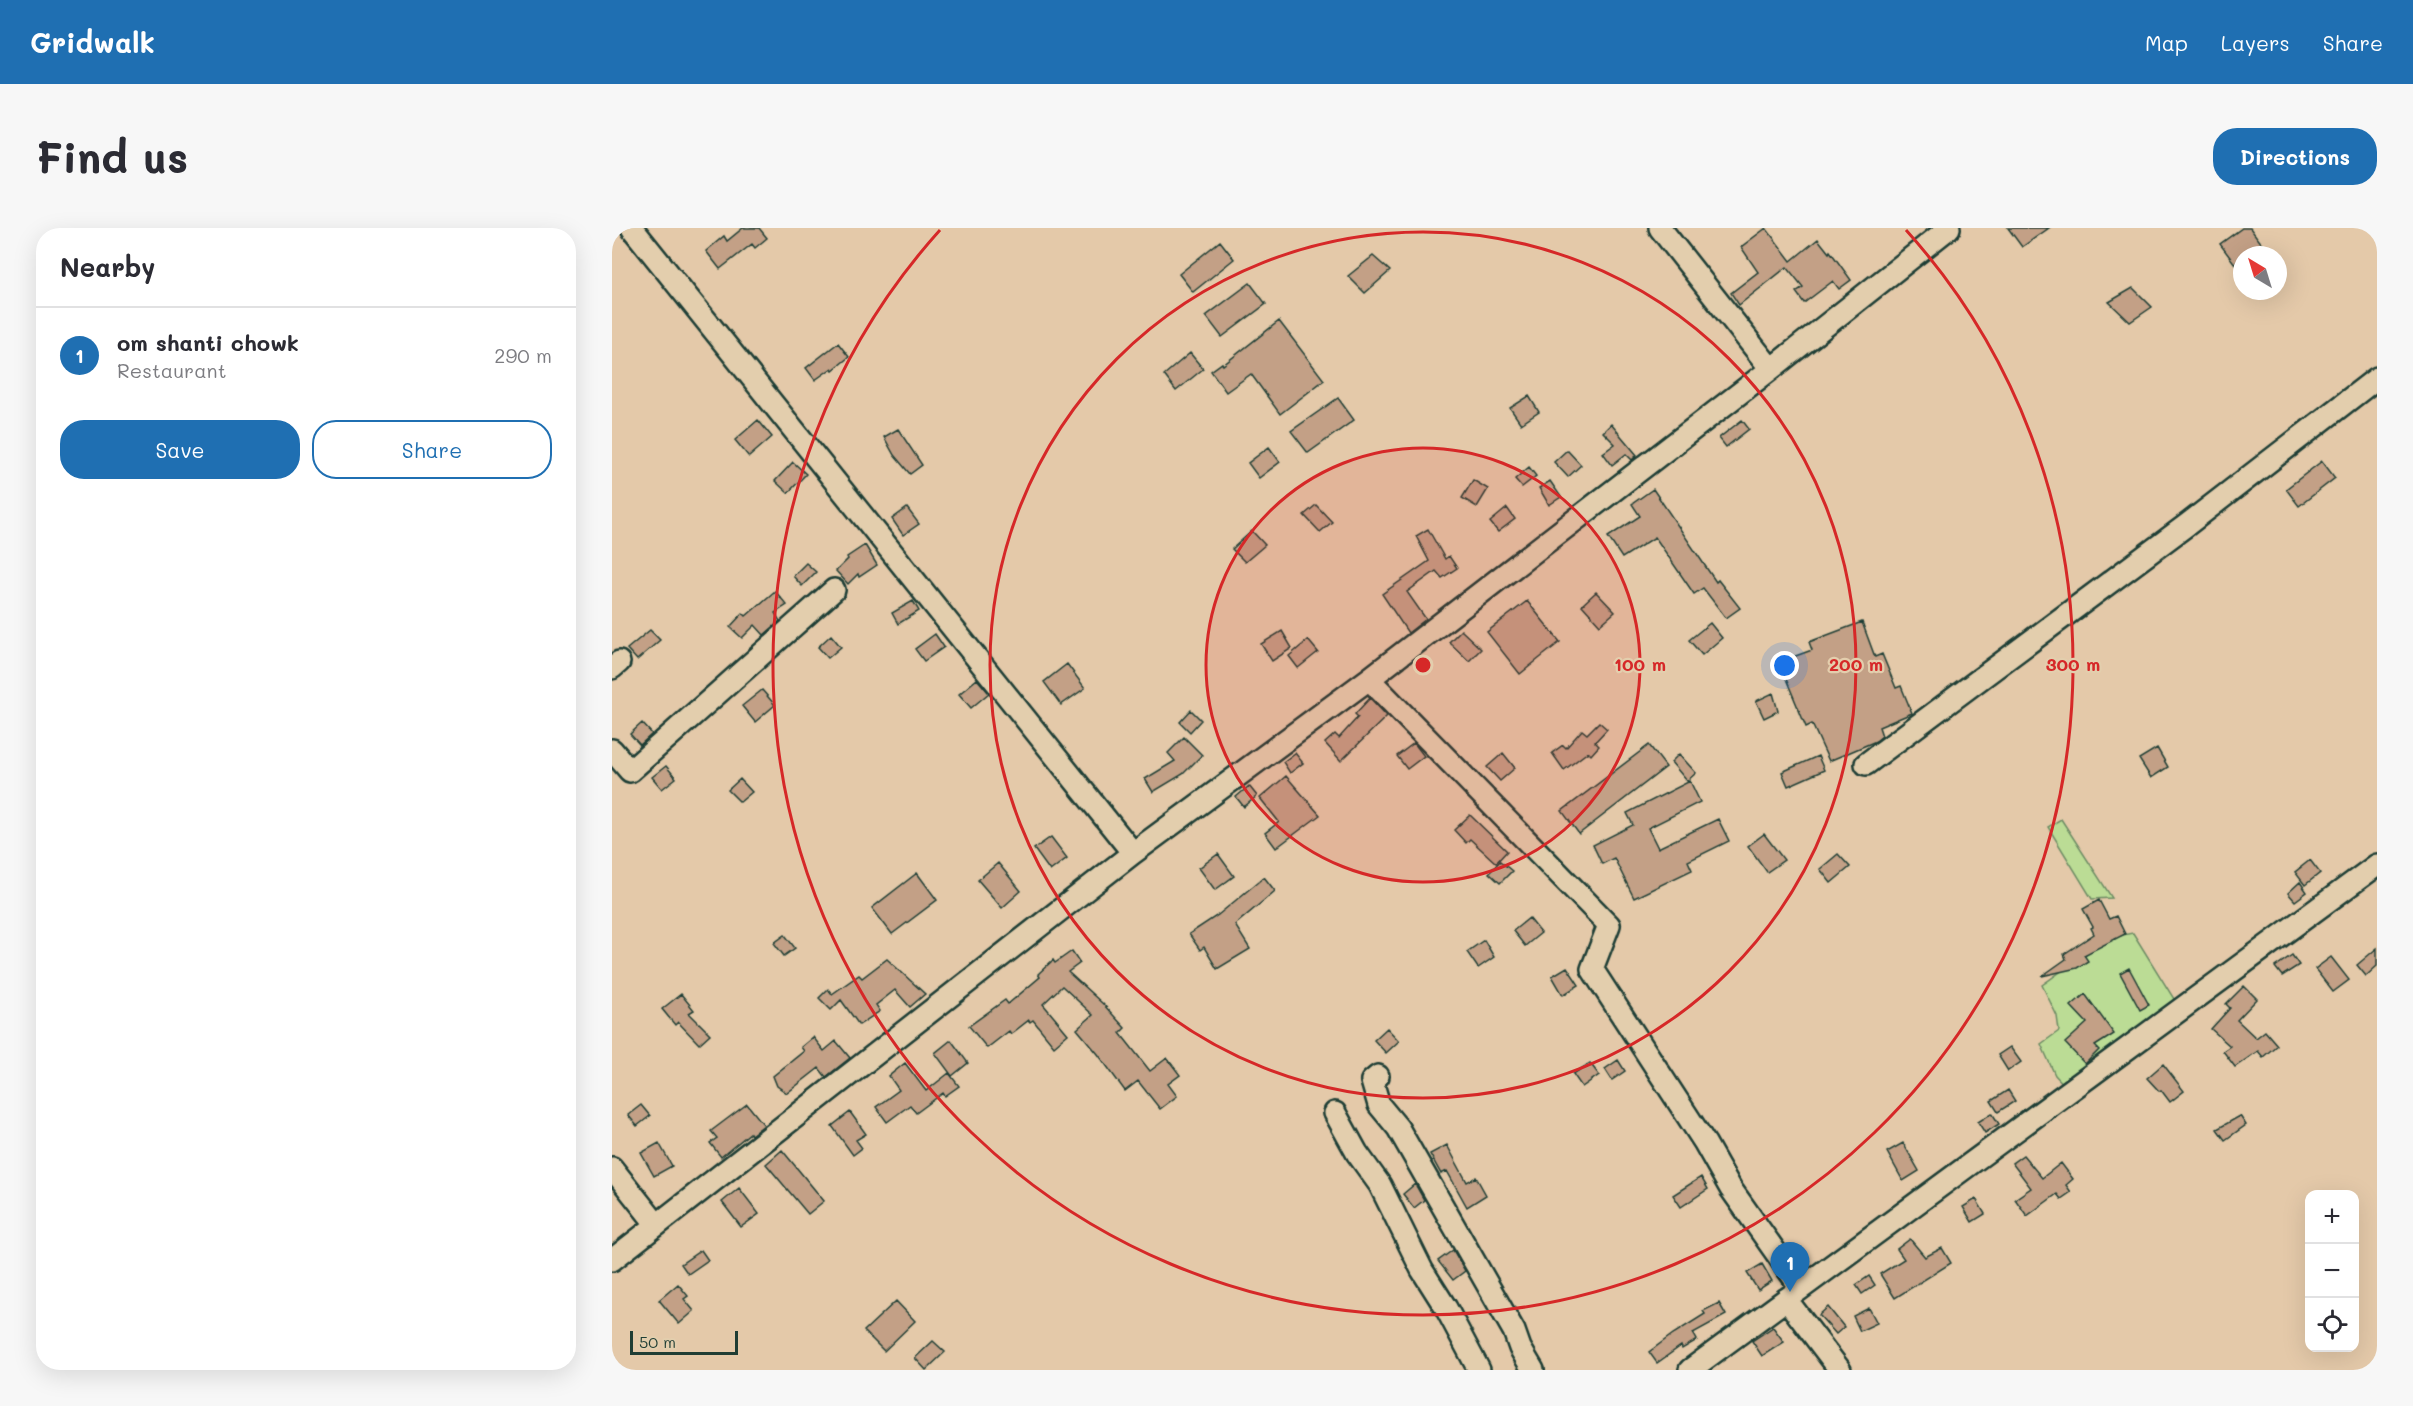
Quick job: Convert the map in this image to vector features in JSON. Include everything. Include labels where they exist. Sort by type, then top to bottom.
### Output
[{"type":"street","points":[[632,228],[1133,854]]},
{"type":"street","points":[[1660,228],[1770,369]]},
{"type":"street","points":[[612,1260],[1133,854],[1369,680],[1949,228]]},
{"type":"street","points":[[1866,764],[2188,524],[2377,378]]},
{"type":"street","points":[[612,750],[630,771],[834,590]]},
{"type":"street","points":[[1369,680],[1609,925],[1592,969],[1705,1143],[1840,1370]]},
{"type":"street","points":[[1690,1370],[2377,865]]},
{"type":"street","points":[[1378,1076],[1372,1081],[1378,1105],[1398,1128],[1514,1331],[1520,1348],[1533,1370]]},
{"type":"street","points":[[1335,1113],[1357,1153],[1380,1185],[1422,1270],[1446,1308],[1479,1370]]},
{"type":"street","points":[[612,1168],[657,1225]]},
{"type":"green space","points":[[2061,819],[2112,898],[2092,899],[2048,827]]},
{"type":"green space","points":[[2133,933],[2179,1007],[2068,1089],[2055,1075],[2041,1044],[2059,1031],[2057,1016],[2042,985],[2110,940]]},
{"type":"building","points":[[743,228],[759,228],[767,238],[755,248],[752,244],[720,269],[706,251],[724,236],[727,241]]},
{"type":"building","points":[[1766,228],[1791,261],[1818,239],[1829,253],[1830,251],[1851,280],[1839,289],[1833,281],[1804,303],[1796,292],[1803,287],[1787,267],[1739,305],[1731,293],[1758,272],[1741,247]]},
{"type":"building","points":[[2008,228],[2049,228],[2022,247]]},
{"type":"building","points":[[2242,228],[2250,228],[2262,244],[2233,246],[2233,261],[2220,244]]},
{"type":"building","points":[[1220,241],[1234,259],[1193,292],[1179,274]]},
{"type":"building","points":[[1373,256],[1390,271],[1365,293],[1348,276]]},
{"type":"building","points":[[1250,283],[1266,304],[1222,337],[1206,316]]},
{"type":"building","points":[[2133,288],[2152,307],[2130,322],[2109,302]]},
{"type":"building","points":[[1279,321],[1324,380],[1280,414],[1251,374],[1226,392],[1211,371],[1222,363],[1223,365]]},
{"type":"building","points":[[838,343],[849,357],[833,370],[832,368],[815,380],[806,368]]},
{"type":"building","points":[[1190,353],[1203,369],[1176,391],[1164,375]]},
{"type":"building","points":[[1529,396],[1539,412],[1521,424],[1510,408]]},
{"type":"building","points":[[1338,398],[1354,420],[1308,453],[1291,431]]},
{"type":"building","points":[[758,420],[772,437],[749,457],[735,440]]},
{"type":"building","points":[[1742,420],[1749,429],[1726,447],[1719,438]]},
{"type":"building","points":[[1611,424],[1637,455],[1632,460],[1626,454],[1612,465],[1603,453],[1615,444],[1603,432]]},
{"type":"building","points":[[898,429],[922,465],[910,474],[894,455],[884,437]]},
{"type":"building","points":[[1269,447],[1280,462],[1259,478],[1248,463]]},
{"type":"building","points":[[1567,450],[1581,465],[1568,477],[1554,462]]},
{"type":"building","points":[[2322,461],[2335,478],[2299,506],[2286,489]]},
{"type":"building","points":[[793,462],[806,474],[788,493],[775,481]]},
{"type":"building","points":[[1529,467],[1536,476],[1522,487],[1515,479]]},
{"type":"building","points":[[1473,480],[1488,489],[1477,507],[1462,498]]},
{"type":"building","points":[[1550,481],[1561,497],[1549,505],[1539,488]]},
{"type":"building","points":[[1653,489],[1716,582],[1718,580],[1740,608],[1726,618],[1703,588],[1694,594],[1655,537],[1622,558],[1608,537],[1640,516],[1632,504]]},
{"type":"building","points":[[1316,505],[1332,522],[1320,532],[1304,515]]},
{"type":"building","points":[[907,508],[919,524],[903,535],[892,519]]},
{"type":"building","points":[[1507,508],[1515,519],[1498,532],[1490,522]]},
{"type":"building","points":[[1428,529],[1445,559],[1449,556],[1457,568],[1442,578],[1436,571],[1407,592],[1426,619],[1408,633],[1382,594],[1429,561],[1416,536]]},
{"type":"building","points":[[1252,531],[1265,545],[1245,562],[1232,549]]},
{"type":"building","points":[[865,545],[877,565],[859,577],[858,574],[848,584],[836,571],[848,559],[847,557]]},
{"type":"building","points":[[806,563],[816,572],[802,586],[793,576]]},
{"type":"building","points":[[775,591],[787,605],[775,613],[780,621],[764,635],[755,625],[742,638],[730,627],[743,613],[746,616]]},
{"type":"building","points":[[1596,592],[1615,612],[1600,625],[1582,605]]},
{"type":"building","points":[[913,601],[919,611],[898,624],[892,613]]},
{"type":"building","points":[[1527,601],[1560,642],[1520,674],[1487,632]]},
{"type":"building","points":[[1862,622],[1875,657],[1882,654],[1896,688],[1901,686],[1912,713],[1879,727],[1882,736],[1876,741],[1829,761],[1812,724],[1806,727],[1779,662],[1812,650],[1809,642]]},
{"type":"building","points":[[1710,623],[1722,638],[1702,655],[1689,640]]},
{"type":"building","points":[[650,630],[660,640],[637,660],[627,649]]},
{"type":"building","points":[[1461,630],[1481,649],[1469,661],[1449,642]]},
{"type":"building","points":[[1282,631],[1292,648],[1272,661],[1261,644]]},
{"type":"building","points":[[935,634],[944,647],[924,661],[915,649]]},
{"type":"building","points":[[831,635],[841,647],[828,658],[818,647]]},
{"type":"building","points":[[1308,640],[1318,652],[1298,668],[1289,656]]},
{"type":"building","points":[[1067,664],[1085,688],[1061,705],[1044,682]]},
{"type":"building","points":[[977,679],[989,693],[971,708],[959,694]]},
{"type":"building","points":[[762,690],[775,705],[755,722],[742,706]]},
{"type":"building","points":[[1773,693],[1778,711],[1764,718],[1756,701]]},
{"type":"building","points":[[1370,698],[1387,716],[1341,761],[1325,743],[1335,734],[1339,738],[1358,717],[1355,714]]},
{"type":"building","points":[[1191,710],[1201,720],[1190,732],[1180,722]]},
{"type":"building","points":[[1599,722],[1607,729],[1595,742],[1599,746],[1591,755],[1588,752],[1564,770],[1552,753],[1563,745],[1566,748],[1582,730],[1587,734]]},
{"type":"building","points":[[642,723],[652,734],[640,745],[630,734]]},
{"type":"building","points":[[1184,737],[1202,755],[1183,774],[1153,792],[1145,779],[1175,761],[1168,753]]},
{"type":"building","points":[[1414,743],[1424,756],[1407,769],[1397,756]]},
{"type":"building","points":[[1649,745],[1666,767],[1579,834],[1562,811]]},
{"type":"building","points":[[2157,748],[2168,767],[2151,778],[2139,759]]},
{"type":"building","points":[[1295,753],[1303,763],[1290,773],[1283,762]]},
{"type":"building","points":[[1503,753],[1515,768],[1500,781],[1487,767]]},
{"type":"building","points":[[1679,754],[1696,773],[1687,781],[1671,762]]},
{"type":"building","points":[[1818,756],[1824,770],[1788,786],[1782,772]]},
{"type":"building","points":[[666,766],[676,778],[662,789],[652,777]]},
{"type":"building","points":[[1286,776],[1320,815],[1276,848],[1265,833],[1279,822],[1260,798]]},
{"type":"building","points":[[740,779],[752,792],[740,802],[728,790]]},
{"type":"building","points":[[1690,781],[1700,802],[1648,828],[1658,848],[1718,819],[1729,841],[1688,861],[1692,870],[1634,898],[1614,858],[1602,864],[1593,845],[1633,825],[1627,813]]},
{"type":"building","points":[[1249,786],[1257,796],[1244,807],[1236,797]]},
{"type":"building","points":[[1470,815],[1507,851],[1496,863],[1470,839],[1466,843],[1454,830]]},
{"type":"building","points":[[1764,834],[1784,860],[1767,872],[1748,846]]},
{"type":"building","points":[[1051,837],[1067,858],[1050,871],[1034,849]]},
{"type":"building","points":[[1218,854],[1234,876],[1215,890],[1199,868]]},
{"type":"building","points":[[1838,854],[1850,867],[1831,883],[1820,869]]},
{"type":"building","points":[[2310,860],[2320,873],[2305,885],[2295,872]]},
{"type":"building","points":[[1500,861],[1512,871],[1500,883],[1489,873]]},
{"type":"building","points":[[998,863],[1021,891],[1002,908],[978,880]]},
{"type":"building","points":[[917,873],[937,900],[892,934],[872,908]]},
{"type":"building","points":[[1264,877],[1275,891],[1235,925],[1250,949],[1217,969],[1204,947],[1200,950],[1189,934],[1218,915]]},
{"type":"building","points":[[2300,882],[2307,892],[2295,901],[2288,893]]},
{"type":"building","points":[[2099,900],[2109,919],[2116,916],[2125,934],[2084,955],[2088,961],[2077,968],[2042,976],[2066,959],[2064,954],[2094,934],[2091,928],[2093,927],[2083,909]]},
{"type":"building","points":[[1529,918],[1541,933],[1525,946],[1513,931]]},
{"type":"building","points":[[785,935],[795,948],[784,956],[774,943]]},
{"type":"building","points":[[1484,940],[1494,957],[1478,968],[1467,952]]},
{"type":"building","points":[[2377,948],[2377,966],[2366,976],[2357,965]]},
{"type":"building","points":[[1072,951],[1080,963],[1068,972],[1125,1028],[1120,1033],[1150,1071],[1167,1058],[1180,1075],[1168,1084],[1177,1096],[1160,1109],[1138,1081],[1125,1091],[1077,1029],[1093,1015],[1062,986],[1043,1004],[1068,1034],[1054,1046],[1033,1020],[1030,1022],[1029,1020],[1011,1034],[1009,1031],[987,1048],[969,1026],[1005,1000],[1008,1004],[1040,977],[1038,974],[1053,960],[1055,963]]},
{"type":"building","points":[[2292,955],[2299,965],[2282,976],[2275,967]]},
{"type":"building","points":[[2331,957],[2349,980],[2333,992],[2315,969]]},
{"type":"building","points":[[887,959],[925,994],[910,1007],[895,990],[876,1005],[880,1011],[859,1025],[841,1000],[831,1010],[819,998],[828,989],[832,994],[859,975],[862,978]]},
{"type":"building","points":[[1567,967],[1579,985],[1563,995],[1552,976]]},
{"type":"building","points":[[2129,968],[2149,1005],[2140,1010],[2120,973]]},
{"type":"building","points":[[2244,986],[2257,999],[2237,1020],[2256,1038],[2265,1031],[2277,1045],[2263,1057],[2258,1051],[2235,1067],[2223,1051],[2230,1046],[2211,1029],[2230,1008],[2226,1004]]},
{"type":"building","points":[[681,994],[694,1010],[689,1013],[710,1034],[699,1044],[678,1022],[675,1025],[662,1009]]},
{"type":"building","points":[[2085,994],[2114,1034],[2095,1046],[2099,1050],[2085,1064],[2065,1043],[2087,1023],[2071,1006]]},
{"type":"building","points":[[1387,1028],[1399,1041],[1386,1053],[1374,1040]]},
{"type":"building","points":[[813,1037],[824,1051],[836,1041],[850,1058],[826,1077],[819,1068],[787,1093],[777,1086],[773,1076],[804,1051],[801,1047]]},
{"type":"building","points":[[951,1040],[968,1063],[952,1076],[935,1053]]},
{"type":"building","points":[[2010,1047],[2021,1062],[2008,1071],[1998,1055]]},
{"type":"building","points":[[1618,1060],[1625,1071],[1612,1080],[1605,1069]]},
{"type":"building","points":[[905,1063],[926,1091],[949,1073],[959,1086],[945,1096],[943,1093],[916,1113],[910,1105],[887,1122],[876,1107],[899,1090],[889,1076]]},
{"type":"building","points":[[1590,1063],[1599,1075],[1582,1087],[1573,1074]]},
{"type":"building","points":[[2163,1064],[2184,1091],[2170,1102],[2161,1090],[2159,1091],[2147,1078]]},
{"type":"building","points":[[2008,1090],[2015,1101],[1998,1112],[1991,1101]]},
{"type":"building","points":[[747,1104],[764,1125],[751,1135],[750,1133],[721,1157],[710,1143],[717,1138],[711,1131]]},
{"type":"building","points":[[641,1105],[650,1116],[637,1126],[628,1115]]},
{"type":"building","points":[[850,1112],[866,1134],[856,1140],[862,1148],[853,1155],[832,1126]]},
{"type":"building","points":[[1992,1113],[1999,1124],[1985,1133],[1978,1122]]},
{"type":"building","points":[[2240,1116],[2246,1125],[2225,1140],[2217,1129]]},
{"type":"building","points":[[659,1143],[672,1166],[654,1176],[641,1153]]},
{"type":"building","points":[[1903,1143],[1919,1171],[1903,1181],[1887,1152]]},
{"type":"building","points":[[1447,1145],[1467,1182],[1476,1177],[1486,1195],[1467,1207],[1447,1171],[1441,1174],[1430,1154]]},
{"type":"building","points":[[782,1150],[824,1201],[808,1214],[766,1164]]},
{"type":"building","points":[[2023,1155],[2042,1178],[2061,1163],[2073,1179],[2066,1185],[2071,1192],[2061,1199],[2057,1194],[2027,1216],[2015,1199],[2031,1188],[2012,1163]]},
{"type":"building","points":[[1701,1177],[1708,1189],[1681,1207],[1673,1195]]},
{"type":"building","points":[[1415,1184],[1424,1200],[1414,1208],[1403,1194]]},
{"type":"building","points":[[739,1188],[759,1214],[741,1227],[722,1202]]},
{"type":"building","points":[[1976,1199],[1985,1214],[1972,1222],[1963,1207]]},
{"type":"building","points":[[1910,1239],[1925,1257],[1942,1248],[1951,1263],[1895,1298],[1880,1274],[1904,1259],[1897,1249]]},
{"type":"building","points":[[701,1250],[708,1260],[688,1274],[681,1264]]},
{"type":"building","points":[[1453,1250],[1465,1271],[1453,1280],[1438,1261]]},
{"type":"building","points":[[1762,1264],[1772,1281],[1758,1290],[1747,1273]]},
{"type":"building","points":[[1869,1276],[1875,1285],[1862,1294],[1856,1285]]},
{"type":"building","points":[[678,1284],[688,1296],[684,1299],[694,1311],[679,1324],[659,1300]]},
{"type":"building","points":[[896,1301],[915,1321],[884,1351],[864,1331]]},
{"type":"building","points":[[1719,1303],[1726,1315],[1693,1333],[1697,1340],[1682,1349],[1681,1346],[1657,1363],[1649,1352],[1705,1314],[1703,1311]]},
{"type":"building","points":[[1828,1307],[1844,1327],[1836,1334],[1819,1315]]},
{"type":"building","points":[[1869,1308],[1877,1323],[1860,1331],[1853,1316]]},
{"type":"building","points":[[1773,1327],[1784,1342],[1762,1356],[1752,1341]]},
{"type":"building","points":[[933,1341],[945,1352],[926,1370],[915,1358]]},
{"type":"place","name":"om shanti chowk","points":[[1790,1292]]}]
